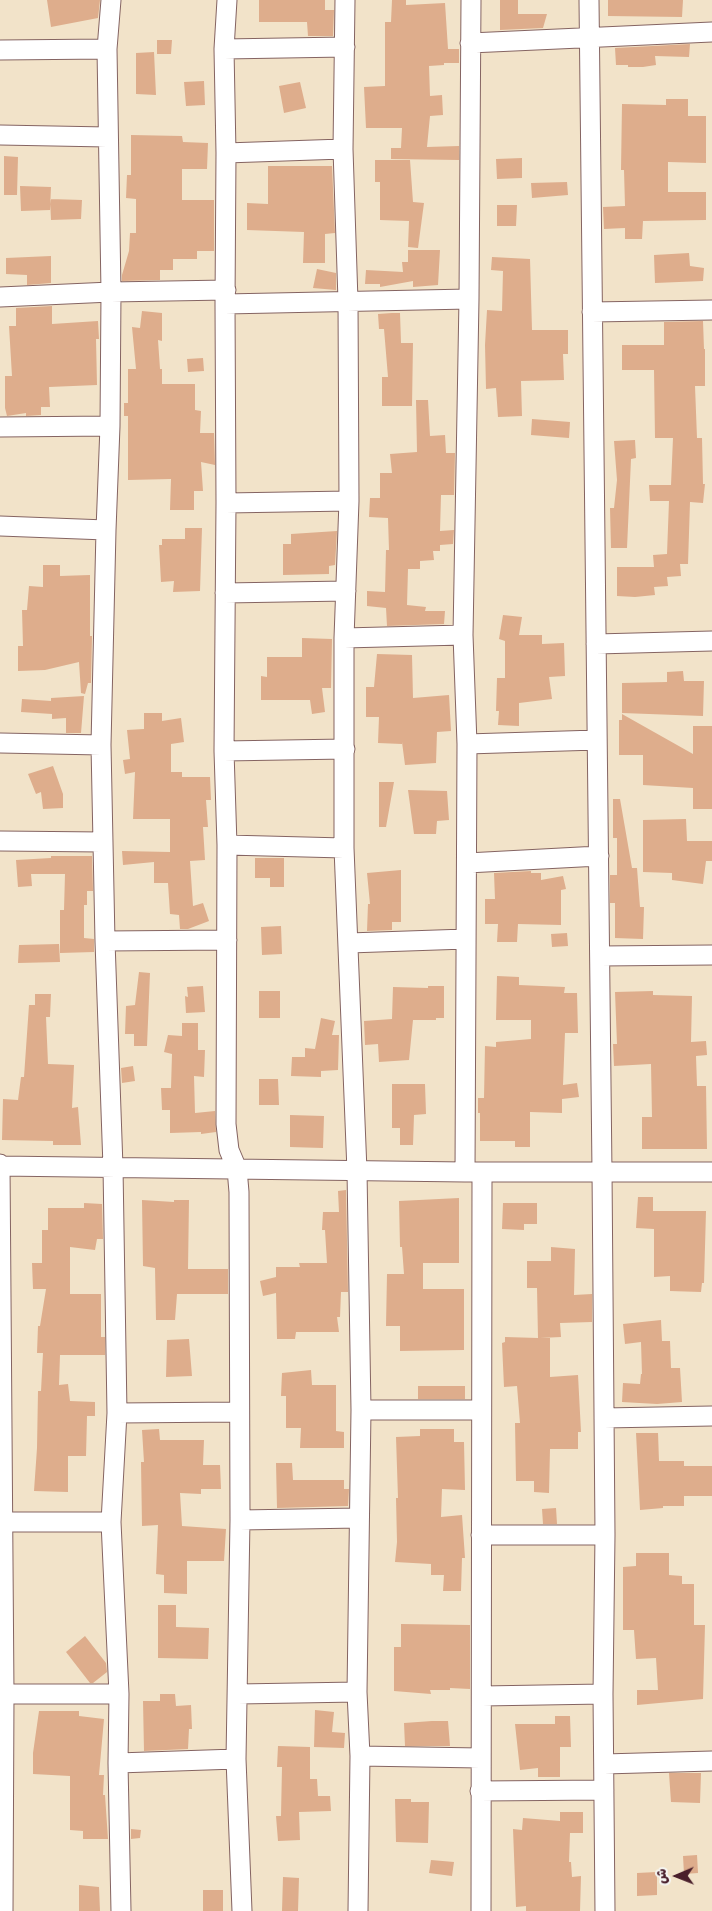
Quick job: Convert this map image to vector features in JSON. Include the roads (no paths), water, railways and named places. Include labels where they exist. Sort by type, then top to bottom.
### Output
[{"type":"street","points":[[111,0],[107,50],[111,292],[110,426],[101,746],[102,842],[113,1167],[117,1413],[111,1522],[119,1694],[118,1763],[121,1911]]},
{"type":"street","points":[[227,0],[224,49],[226,153],[226,503],[224,592],[224,751],[227,845],[226,1124],[229,1150],[237,1169],[239,1192],[240,1520],[236,1759],[242,1911]]},
{"type":"street","points":[[345,0],[346,47],[343,149],[348,301],[349,501],[344,638],[344,848],[357,1171],[361,1410],[358,1911]]},
{"type":"street","points":[[471,0],[469,299],[463,635],[467,744],[466,939],[481,1410],[481,1911]]},
{"type":"street","points":[[589,0],[605,1535],[603,1694],[604,1911]]},
{"type":"street","points":[[470,43],[712,32]]},
{"type":"street","points":[[224,49],[346,47]]},
{"type":"street","points":[[0,50],[107,50]]},
{"type":"street","points":[[0,135],[108,137]]},
{"type":"street","points":[[226,153],[343,149]]},
{"type":"street","points":[[0,297],[111,292],[348,301],[469,299]]},
{"type":"street","points":[[592,312],[712,310]]},
{"type":"street","points":[[0,427],[110,426]]},
{"type":"street","points":[[226,503],[349,501]]},
{"type":"street","points":[[0,526],[106,530]]},
{"type":"street","points":[[224,592],[346,591]]},
{"type":"street","points":[[344,638],[463,635]]},
{"type":"street","points":[[596,644],[712,641]]},
{"type":"street","points":[[467,744],[597,740]]},
{"type":"street","points":[[0,743],[101,746]]},
{"type":"street","points":[[224,751],[345,749]]},
{"type":"street","points":[[0,841],[102,842]]},
{"type":"street","points":[[227,845],[344,848]]},
{"type":"street","points":[[467,863],[599,856]]},
{"type":"street","points":[[349,943],[466,939]]},
{"type":"street","points":[[105,941],[227,940]]},
{"type":"street","points":[[600,956],[712,955]]},
{"type":"street","points":[[3,1911],[2,1758],[4,1694],[0,1165],[357,1171],[712,1172]]},
{"type":"street","points":[[361,1410],[481,1410]]},
{"type":"street","points":[[117,1413],[239,1412]]},
{"type":"street","points":[[604,1418],[712,1416]]},
{"type":"street","points":[[240,1520],[359,1518]]},
{"type":"street","points":[[2,1522],[111,1522]]},
{"type":"street","points":[[482,1536],[605,1535]]},
{"type":"street","points":[[238,1694],[358,1692]]},
{"type":"street","points":[[4,1694],[119,1694]]},
{"type":"street","points":[[482,1696],[603,1694]]},
{"type":"street","points":[[360,1756],[480,1758]]},
{"type":"street","points":[[118,1763],[236,1759]]},
{"type":"street","points":[[604,1764],[712,1761]]},
{"type":"street","points":[[480,1791],[604,1790]]}]
